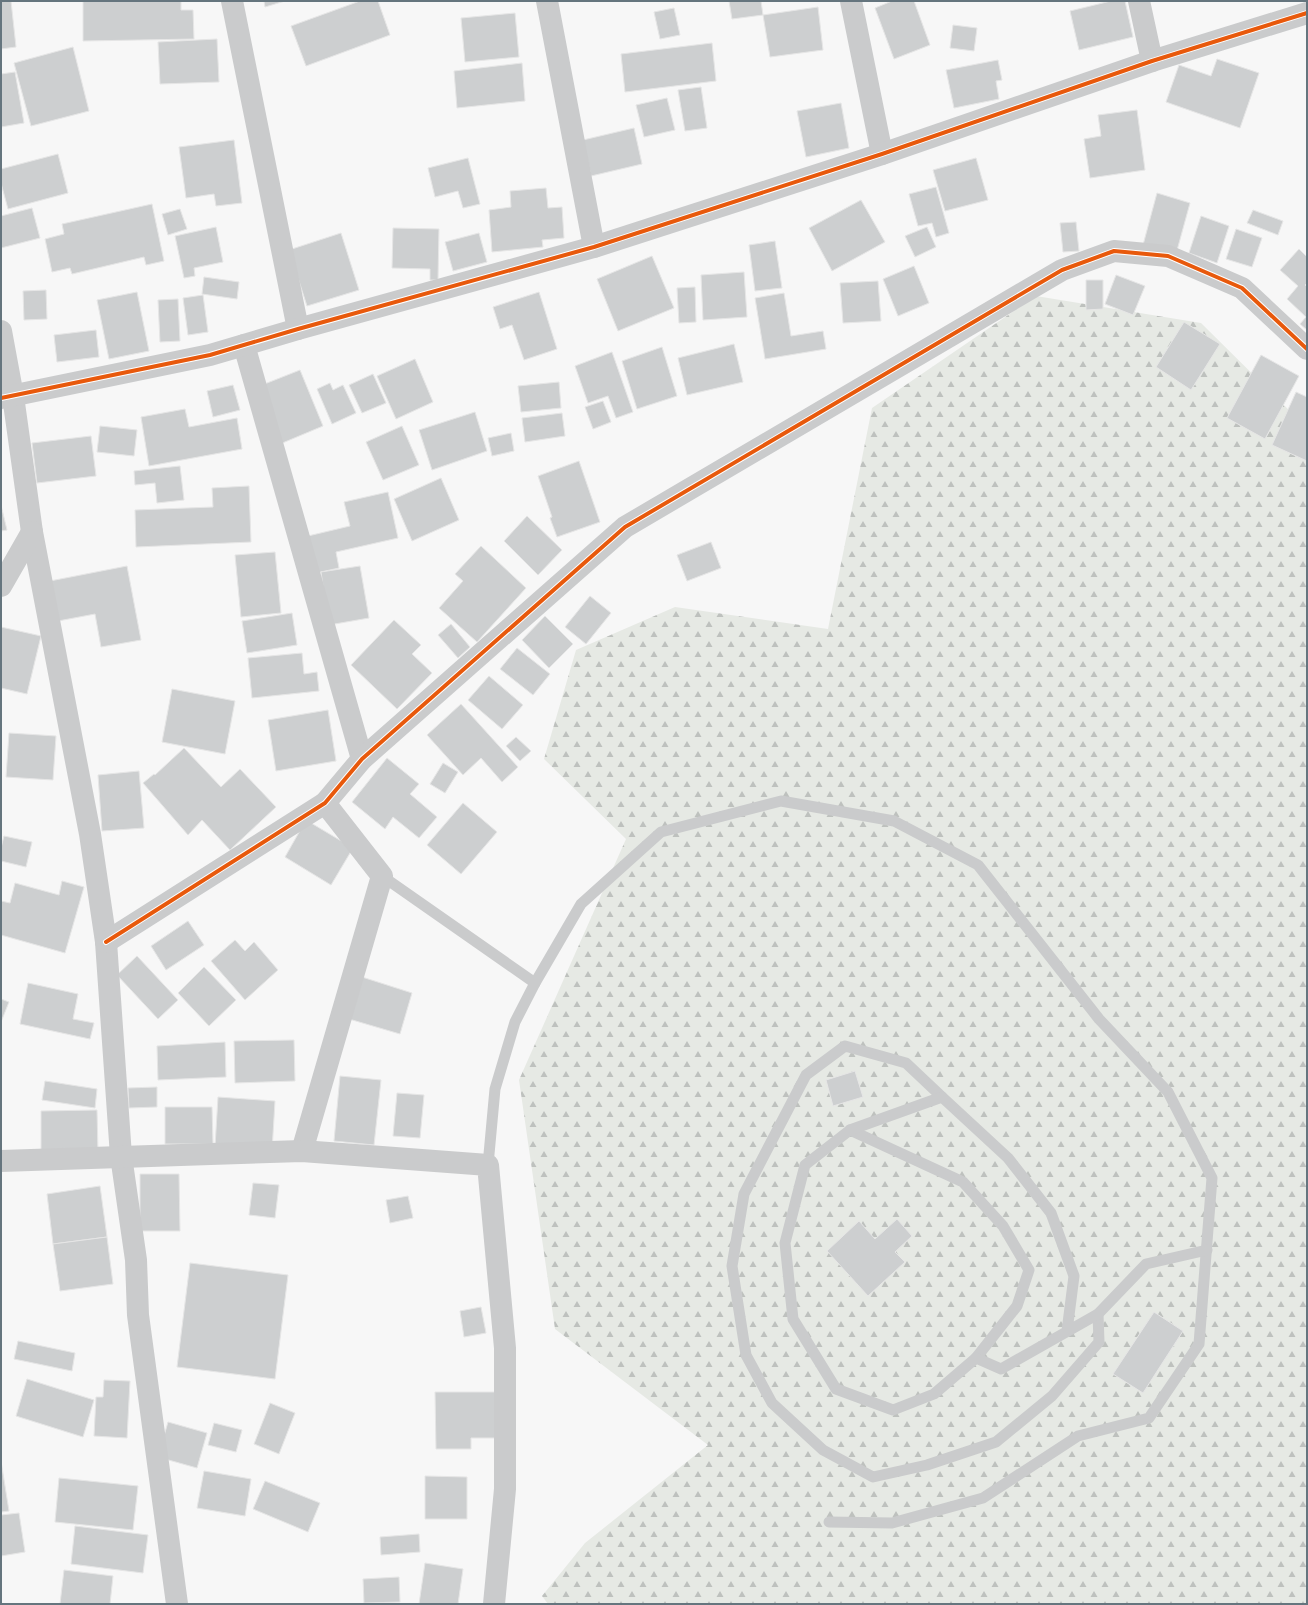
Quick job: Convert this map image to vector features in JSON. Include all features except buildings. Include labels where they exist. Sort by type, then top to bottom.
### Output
[{"type":"street","points":[[232,1],[298,329]]},
{"type":"street","points":[[547,1],[594,248]]},
{"type":"street","points":[[851,1],[882,154]]},
{"type":"street","points":[[1139,1],[1152,61]]},
{"type":"street","points":[[7,397],[210,355],[298,329],[594,248],[882,154],[1152,61],[1307,13]]},
{"type":"street","points":[[106,942],[325,803],[362,759],[625,527],[1062,270],[1114,251],[1168,256],[1242,288],[1307,349]]},
{"type":"street","points":[[1,331],[7,397],[90,834],[106,942],[121,1156],[136,1260],[138,1315],[177,1604]]},
{"type":"street","points":[[244,345],[362,759]]},
{"type":"street","points":[[1,586],[32,532]]},
{"type":"street","points":[[302,1151],[382,876],[325,803]]},
{"type":"street","points":[[1,1161],[302,1151],[488,1165],[505,1348],[505,1489],[494,1604]]},
{"type":"lane","points":[[488,1165],[495,1089],[515,1022],[581,904],[660,832],[782,801],[894,821],[978,865],[1099,1019],[1168,1092],[1212,1178],[1199,1344],[1149,1418],[1078,1436],[983,1498],[892,1523],[829,1522]]},
{"type":"lane","points":[[382,876],[535,984]]},
{"type":"lane","points":[[1067,1331],[1074,1276],[1051,1213],[1008,1158],[906,1063],[845,1046],[806,1076],[744,1194],[732,1266],[746,1355],[772,1403],[823,1450],[873,1477],[927,1465],[996,1442],[1052,1396],[1099,1342],[1098,1314]]},
{"type":"lane","points":[[850,1130],[963,1182],[1003,1226],[1029,1270],[1017,1306],[976,1358],[934,1394],[893,1410],[836,1389],[793,1319],[785,1243],[805,1165],[850,1130],[942,1097]]},
{"type":"lane","points":[[976,1358],[1001,1369],[1098,1314],[1146,1264],[1206,1250]]},
{"type":"green space","points":[[1036,296],[1201,323],[1307,428],[1307,1604],[548,1604],[542,1596],[585,1543],[708,1445],[555,1329],[519,1080],[626,839],[544,759],[576,650],[675,607],[828,629],[872,408]]},
{"type":"cycle path","points":[[1,398],[210,355],[298,329],[594,247],[882,154],[1152,61],[1307,13]]},
{"type":"cycle path","points":[[106,942],[325,803],[362,759],[625,527],[1062,270],[1114,251],[1168,256],[1242,288],[1307,349]]}]
